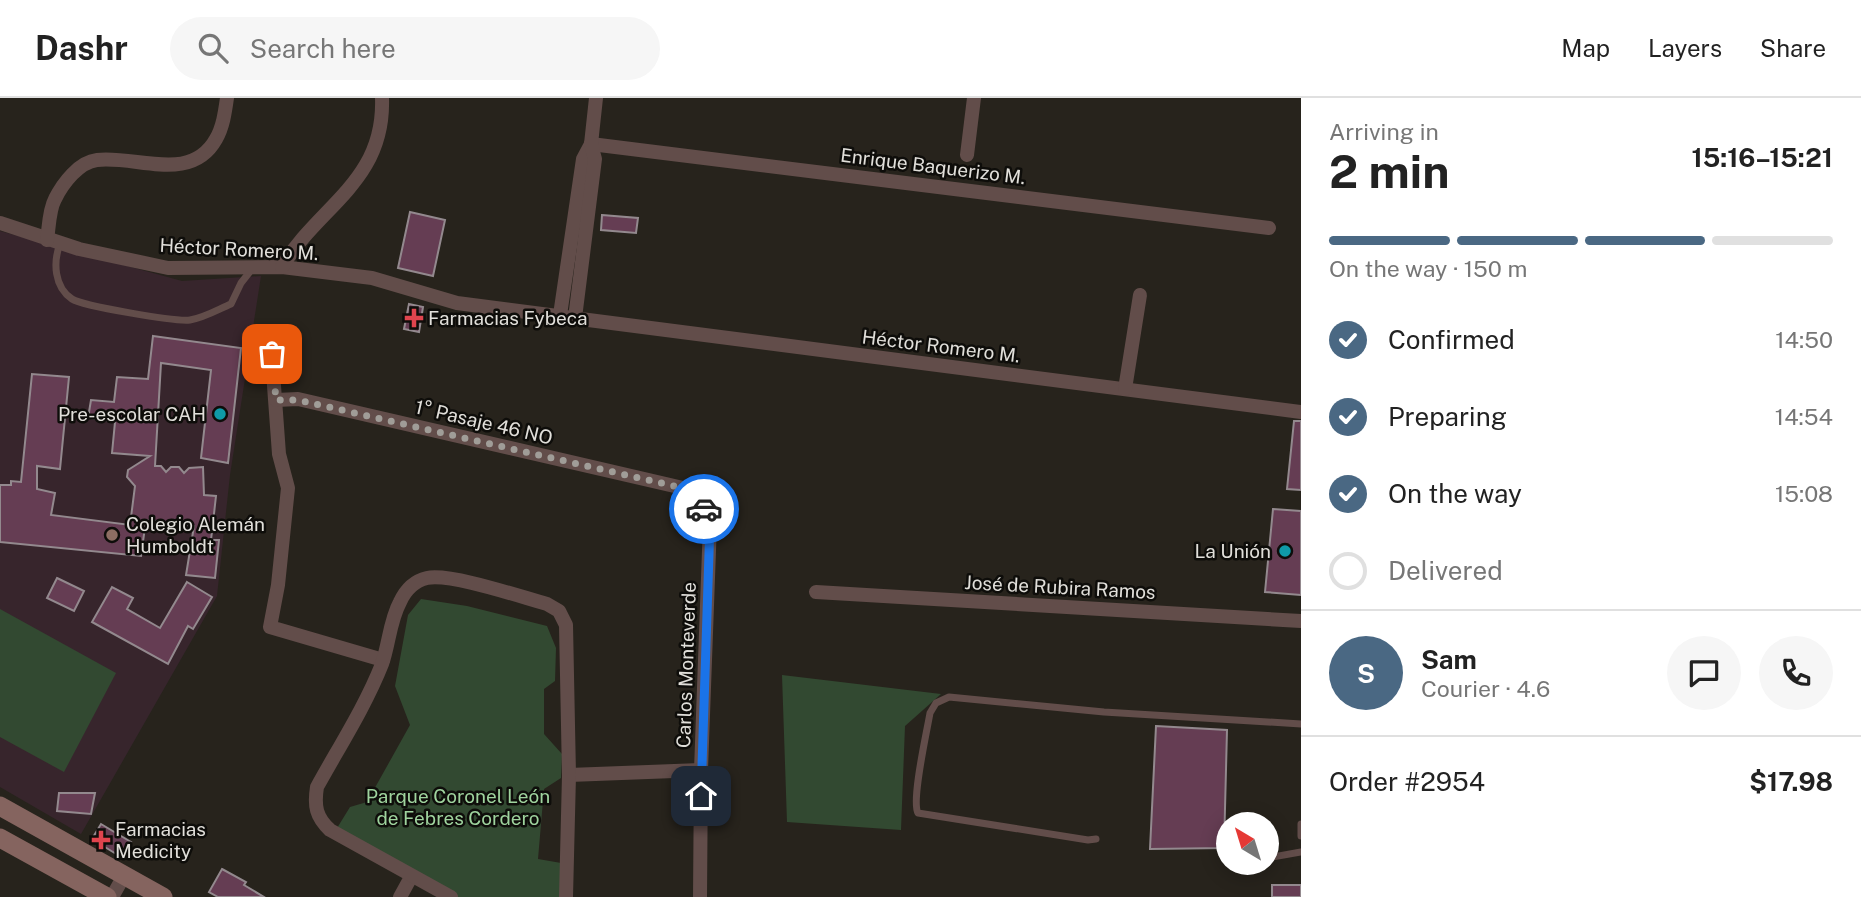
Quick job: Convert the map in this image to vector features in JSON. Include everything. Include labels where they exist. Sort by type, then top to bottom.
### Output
[{"type":"main road","points":[[0,806],[163,897]]},
{"type":"main road","points":[[0,838],[110,897]]},
{"type":"street","points":[[53,242],[54,201],[67,179],[80,168],[95,160],[171,165],[192,162],[206,152],[216,139],[228,98]]},
{"type":"street","points":[[282,267],[292,250],[348,192],[367,164],[381,122],[382,98]]},
{"type":"street","points":[[568,317],[595,159],[591,144],[596,98]]},
{"type":"street","points":[[967,155],[974,98]]},
{"type":"street","name":"Enrique Baquerizo M.","points":[[591,144],[1269,228]]},
{"type":"street","name":"Héctor Romero M.","points":[[0,223],[53,242],[168,268],[282,267],[372,278],[457,303],[1301,412]]},
{"type":"street","points":[[1125,389],[1140,295]]},
{"type":"street","points":[[270,331],[279,454],[288,488],[278,585],[270,626],[383,660]]},
{"type":"street","name":"1° Pasaje 46 NO","points":[[276,400],[298,400],[683,488]]},
{"type":"street","name":"Carlos Monteverde","points":[[683,488],[695,493],[710,523],[701,770],[700,897]]},
{"type":"street","points":[[451,897],[434,893],[330,831],[320,820],[315,805],[317,788],[371,689],[383,660],[398,605],[407,590],[417,582],[446,577],[547,604],[559,611],[566,625],[569,775],[566,897]]},
{"type":"street","name":"José de Rubira Ramos","points":[[817,592],[1301,621]]},
{"type":"street","points":[[569,775],[701,770]]},
{"type":"street","points":[[110,897],[125,874]]},
{"type":"street","points":[[400,897],[411,877]]},
{"type":"lane","points":[[53,242],[59,282],[72,299],[155,316],[190,320],[231,304],[241,283],[253,268]]},
{"type":"lane","points":[[1096,839],[1074,838],[918,813],[915,808],[918,783],[930,713],[936,703],[949,697],[1104,712],[1301,723]]},
{"type":"lane","points":[[1301,824],[1301,836]]},
{"type":"lane","points":[[1279,856],[1301,852]]},
{"type":"shaded area","name":"Colegio Alemán Humboldt","points":[[0,231],[182,281],[261,276],[230,475],[217,596],[81,834],[0,787]]},
{"type":"green space","name":"Parque Coronel León de Febres Cordero","points":[[421,599],[467,606],[547,626],[556,648],[555,681],[544,689],[544,734],[562,754],[561,778],[544,789],[538,859],[567,864],[566,897],[451,897],[334,833],[350,807],[367,802],[410,725],[395,686],[408,615]]},
{"type":"green space","points":[[0,609],[116,673],[64,772],[0,737]]},
{"type":"green space","points":[[782,675],[941,694],[905,726],[901,830],[787,822]]},
{"type":"building","points":[[410,212],[445,220],[433,276],[398,268]]},
{"type":"building","points":[[602,215],[638,218],[636,233],[601,230]]},
{"type":"building","name":"Farmacias Fybeca","points":[[409,304],[423,307],[419,332],[404,329]]},
{"type":"building","points":[[153,336],[241,348],[228,463],[201,458],[211,370],[161,363],[155,466],[161,466],[166,472],[171,467],[179,467],[184,473],[189,468],[203,467],[204,495],[216,496],[211,540],[219,540],[215,578],[186,575],[194,526],[146,520],[141,556],[0,542],[0,485],[11,485],[11,481],[21,482],[32,374],[69,377],[60,469],[37,466],[37,489],[55,493],[51,515],[130,525],[135,486],[127,477],[128,470],[150,456],[112,453],[115,422],[88,418],[91,400],[114,402],[117,377],[148,379]]},
{"type":"building","points":[[1294,421],[1301,421],[1301,490],[1287,489]]},
{"type":"building","name":"La Unión","points":[[1273,509],[1301,511],[1301,595],[1265,592]]},
{"type":"building","points":[[57,578],[84,591],[74,611],[47,598]]},
{"type":"building","points":[[187,582],[212,597],[193,629],[188,626],[168,664],[92,622],[112,587],[133,598],[127,609],[160,628]]},
{"type":"building","points":[[1156,726],[1227,730],[1225,812],[1216,812],[1216,848],[1150,849]]},
{"type":"building","points":[[59,793],[95,793],[91,814],[57,811]]},
{"type":"building","points":[[101,824],[131,842],[121,857],[92,839]]},
{"type":"building","points":[[222,869],[246,882],[244,885],[264,897],[218,897],[209,892]]},
{"type":"building","points":[[1272,885],[1301,885],[1301,897],[1272,897]]},
{"type":"way so far","points":[[272,354],[276,400],[298,400],[683,488],[695,493],[704,509]]},
{"type":"place","name":"Farmacias Fybeca","points":[[414,318]]},
{"type":"place","name":"Pre-escolar CAH","points":[[220,414]]},
{"type":"place","name":"Colegio Alemán Humboldt","points":[[112,535]]},
{"type":"place","name":"La Unión","points":[[1285,551]]},
{"type":"place","name":"Farmacias Medicity","points":[[101,840]]},
{"type":"route","points":[[701,796],[710,523],[704,509]]}]
